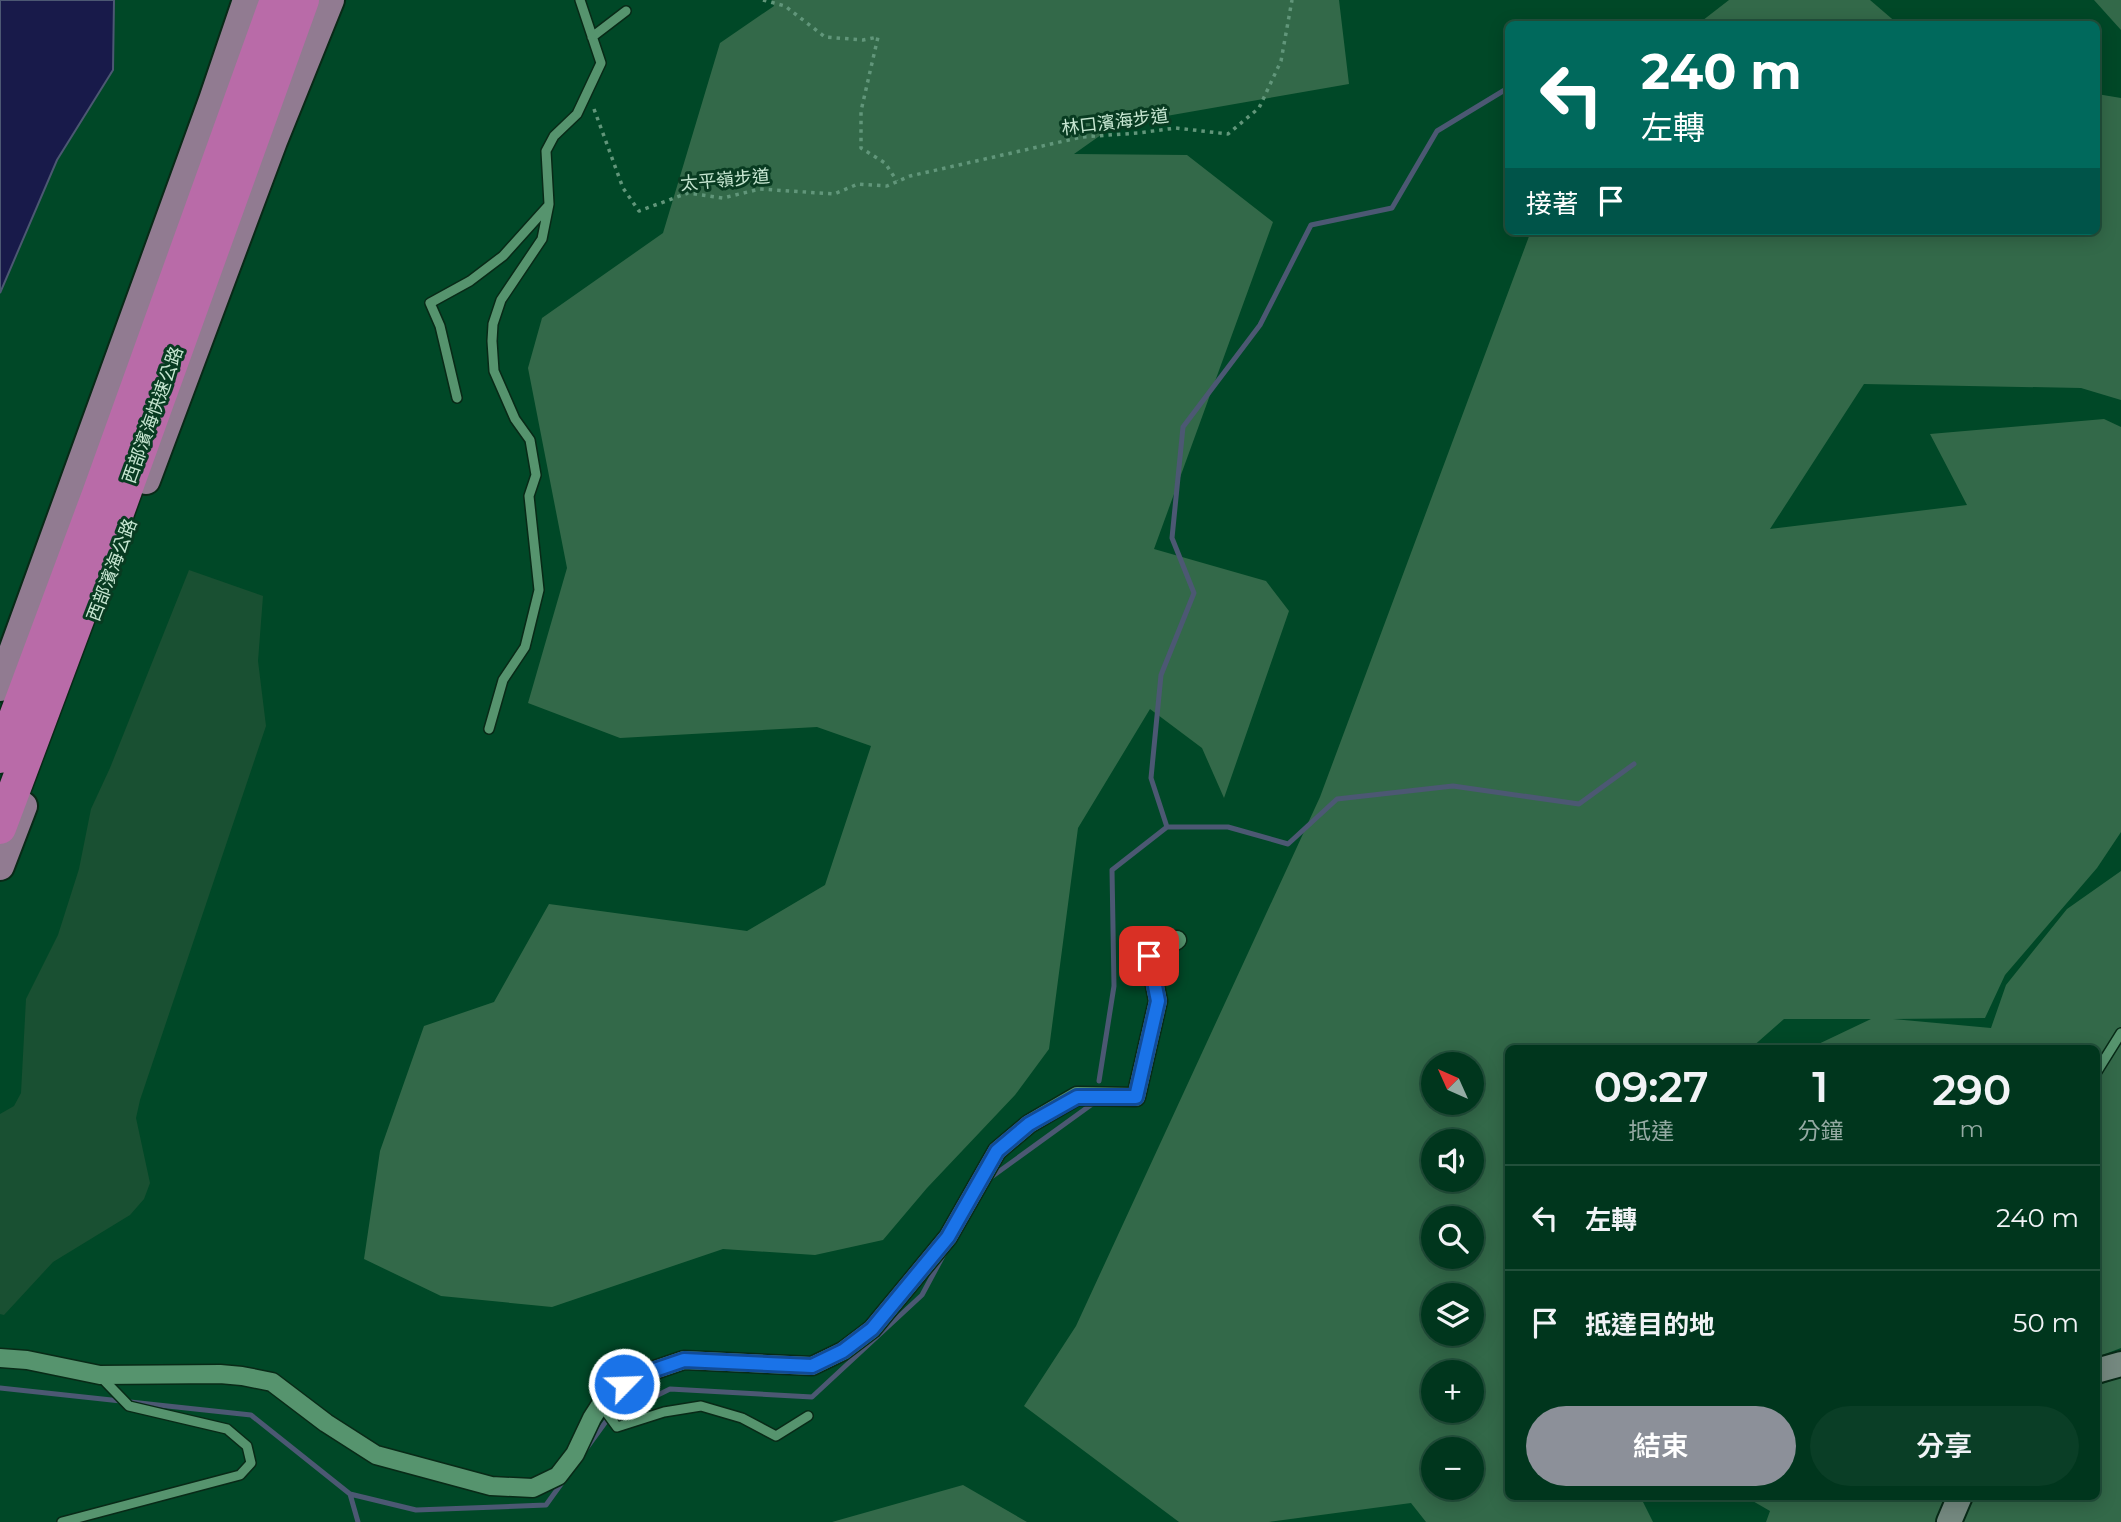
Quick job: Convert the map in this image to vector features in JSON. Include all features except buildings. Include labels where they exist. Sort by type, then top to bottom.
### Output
[{"type":"highway","points":[[254,99],[264,0]]},
{"type":"highway","name":"西部濱海快速公路","points":[[0,828],[115,521],[254,99],[276,0]]},
{"type":"highway","name":"西部濱海快速公路","points":[[0,757],[103,481],[254,99],[303,0]]},
{"type":"highway","points":[[254,99],[316,0]]},
{"type":"main road","points":[[0,687],[186,176],[247,0]]},
{"type":"main road","name":"西部濱海公路","points":[[0,866],[268,153],[330,0]]},
{"type":"street","points":[[0,1358],[27,1360],[106,1382],[220,1374],[272,1382],[326,1423],[376,1455],[491,1486],[533,1488],[558,1476],[575,1454],[608,1393],[640,1375],[684,1360],[812,1366],[843,1351],[872,1329],[948,1237],[997,1151],[1029,1124],[1077,1097],[1136,1097],[1158,1001],[1149,956],[1177,940]]},
{"type":"street","points":[[2100,1370],[2121,1364]]},
{"type":"street","points":[[1949,1522],[1958,1500]]},
{"type":"lane","points":[[489,729],[503,680],[525,647],[539,590],[529,496],[536,475],[530,440],[515,419],[494,371],[493,324],[501,300],[542,239],[549,204],[546,151],[554,136],[577,114],[601,63],[580,0]]},
{"type":"lane","points":[[592,37],[626,11]]},
{"type":"lane","points":[[457,398],[440,326],[430,303],[470,281],[503,256],[549,204]]},
{"type":"lane","points":[[2100,1067],[2121,1033]]},
{"type":"lane","points":[[62,1522],[240,1475],[251,1463],[247,1446],[227,1429],[129,1406],[106,1382]]},
{"type":"lane","points":[[602,1406],[617,1427],[664,1412],[701,1406],[742,1418],[776,1436],[808,1416]]},
{"type":"path","points":[[763,0],[785,6],[825,37],[863,40],[878,37],[861,111],[861,148],[885,163],[897,181]]},
{"type":"path","name":"林口濱海步道","points":[[897,181],[1082,137],[1138,134],[1176,128],[1228,134],[1259,107],[1281,61],[1292,0]]},
{"type":"path","name":"太平嶺步道","points":[[588,92],[623,188],[639,212],[688,194],[723,198],[760,189],[834,194],[858,184],[887,186],[897,181]]},
{"type":"shaded area","points":[[0,0],[114,0],[113,70],[57,160],[0,293]]},
{"type":"shaded area","points":[[772,0],[1339,0],[1349,84],[1115,125],[1074,154],[1187,155],[1273,222],[1154,549],[1266,581],[1289,611],[1224,798],[1202,748],[1150,709],[1078,828],[1049,1049],[1015,1095],[927,1188],[883,1240],[815,1255],[723,1249],[552,1307],[441,1296],[364,1259],[380,1151],[424,1026],[494,1002],[549,904],[747,931],[825,885],[871,746],[817,727],[620,738],[528,703],[567,568],[528,368],[542,318],[663,233],[720,43],[774,6]]},
{"type":"shaded area","points":[[1729,0],[1870,0],[1894,21],[1702,21]]},
{"type":"shaded area","points":[[2094,0],[2121,0],[2121,30]]},
{"type":"shaded area","points":[[2100,94],[2121,98],[2121,400],[2081,388],[1864,384],[1770,529],[1967,505],[1930,434],[2104,419],[2121,427],[2121,832],[2097,868],[2005,975],[1985,1018],[1893,1019],[1991,1028],[2006,985],[2067,909],[2121,871],[2121,1348],[2100,1356],[2100,1045],[1816,1045],[1871,1019],[1784,1019],[1754,1045],[1505,1045],[1505,1500],[1642,1500],[1653,1522],[1426,1522],[1411,1503],[1269,1522],[1179,1522],[1024,1406],[1076,1326],[1320,797],[1530,235],[2100,235]]},
{"type":"shaded area","points":[[189,570],[263,596],[258,661],[266,726],[140,1100],[136,1118],[150,1183],[144,1199],[130,1215],[53,1262],[4,1315],[0,1314],[0,1114],[14,1106],[21,1093],[26,999],[58,935],[79,869],[91,809]]},
{"type":"shaded area","points":[[2121,1377],[2121,1522],[1961,1522],[1971,1500],[2100,1500],[2100,1385]]},
{"type":"shaded area","points":[[963,1485],[1027,1522],[832,1522]]},
{"type":"shaded area","points":[[1751,1500],[1957,1500],[1949,1522],[1766,1522],[1770,1511]]},
{"type":"waterway","points":[[1099,1081],[1114,986],[1112,870],[1167,827],[1151,778],[1161,675],[1194,593],[1172,538],[1183,427],[1260,325],[1311,225],[1392,208],[1437,131],[1505,90]]},
{"type":"waterway","points":[[1167,827],[1228,827],[1288,844],[1337,799],[1453,786],[1579,804],[1634,764]]},
{"type":"waterway","points":[[990,1178],[1095,1102]]},
{"type":"waterway","points":[[586,1449],[607,1420],[670,1389],[812,1397],[922,1295],[944,1254]]},
{"type":"waterway","points":[[0,1388],[251,1415],[350,1494],[416,1510],[546,1505],[564,1480]]},
{"type":"waterway","points":[[350,1494],[358,1522]]},
{"type":"route","points":[[624,1384],[640,1375],[684,1360],[812,1366],[843,1351],[872,1329],[948,1237],[997,1151],[1029,1124],[1077,1097],[1136,1097],[1158,1001],[1149,956]]}]
